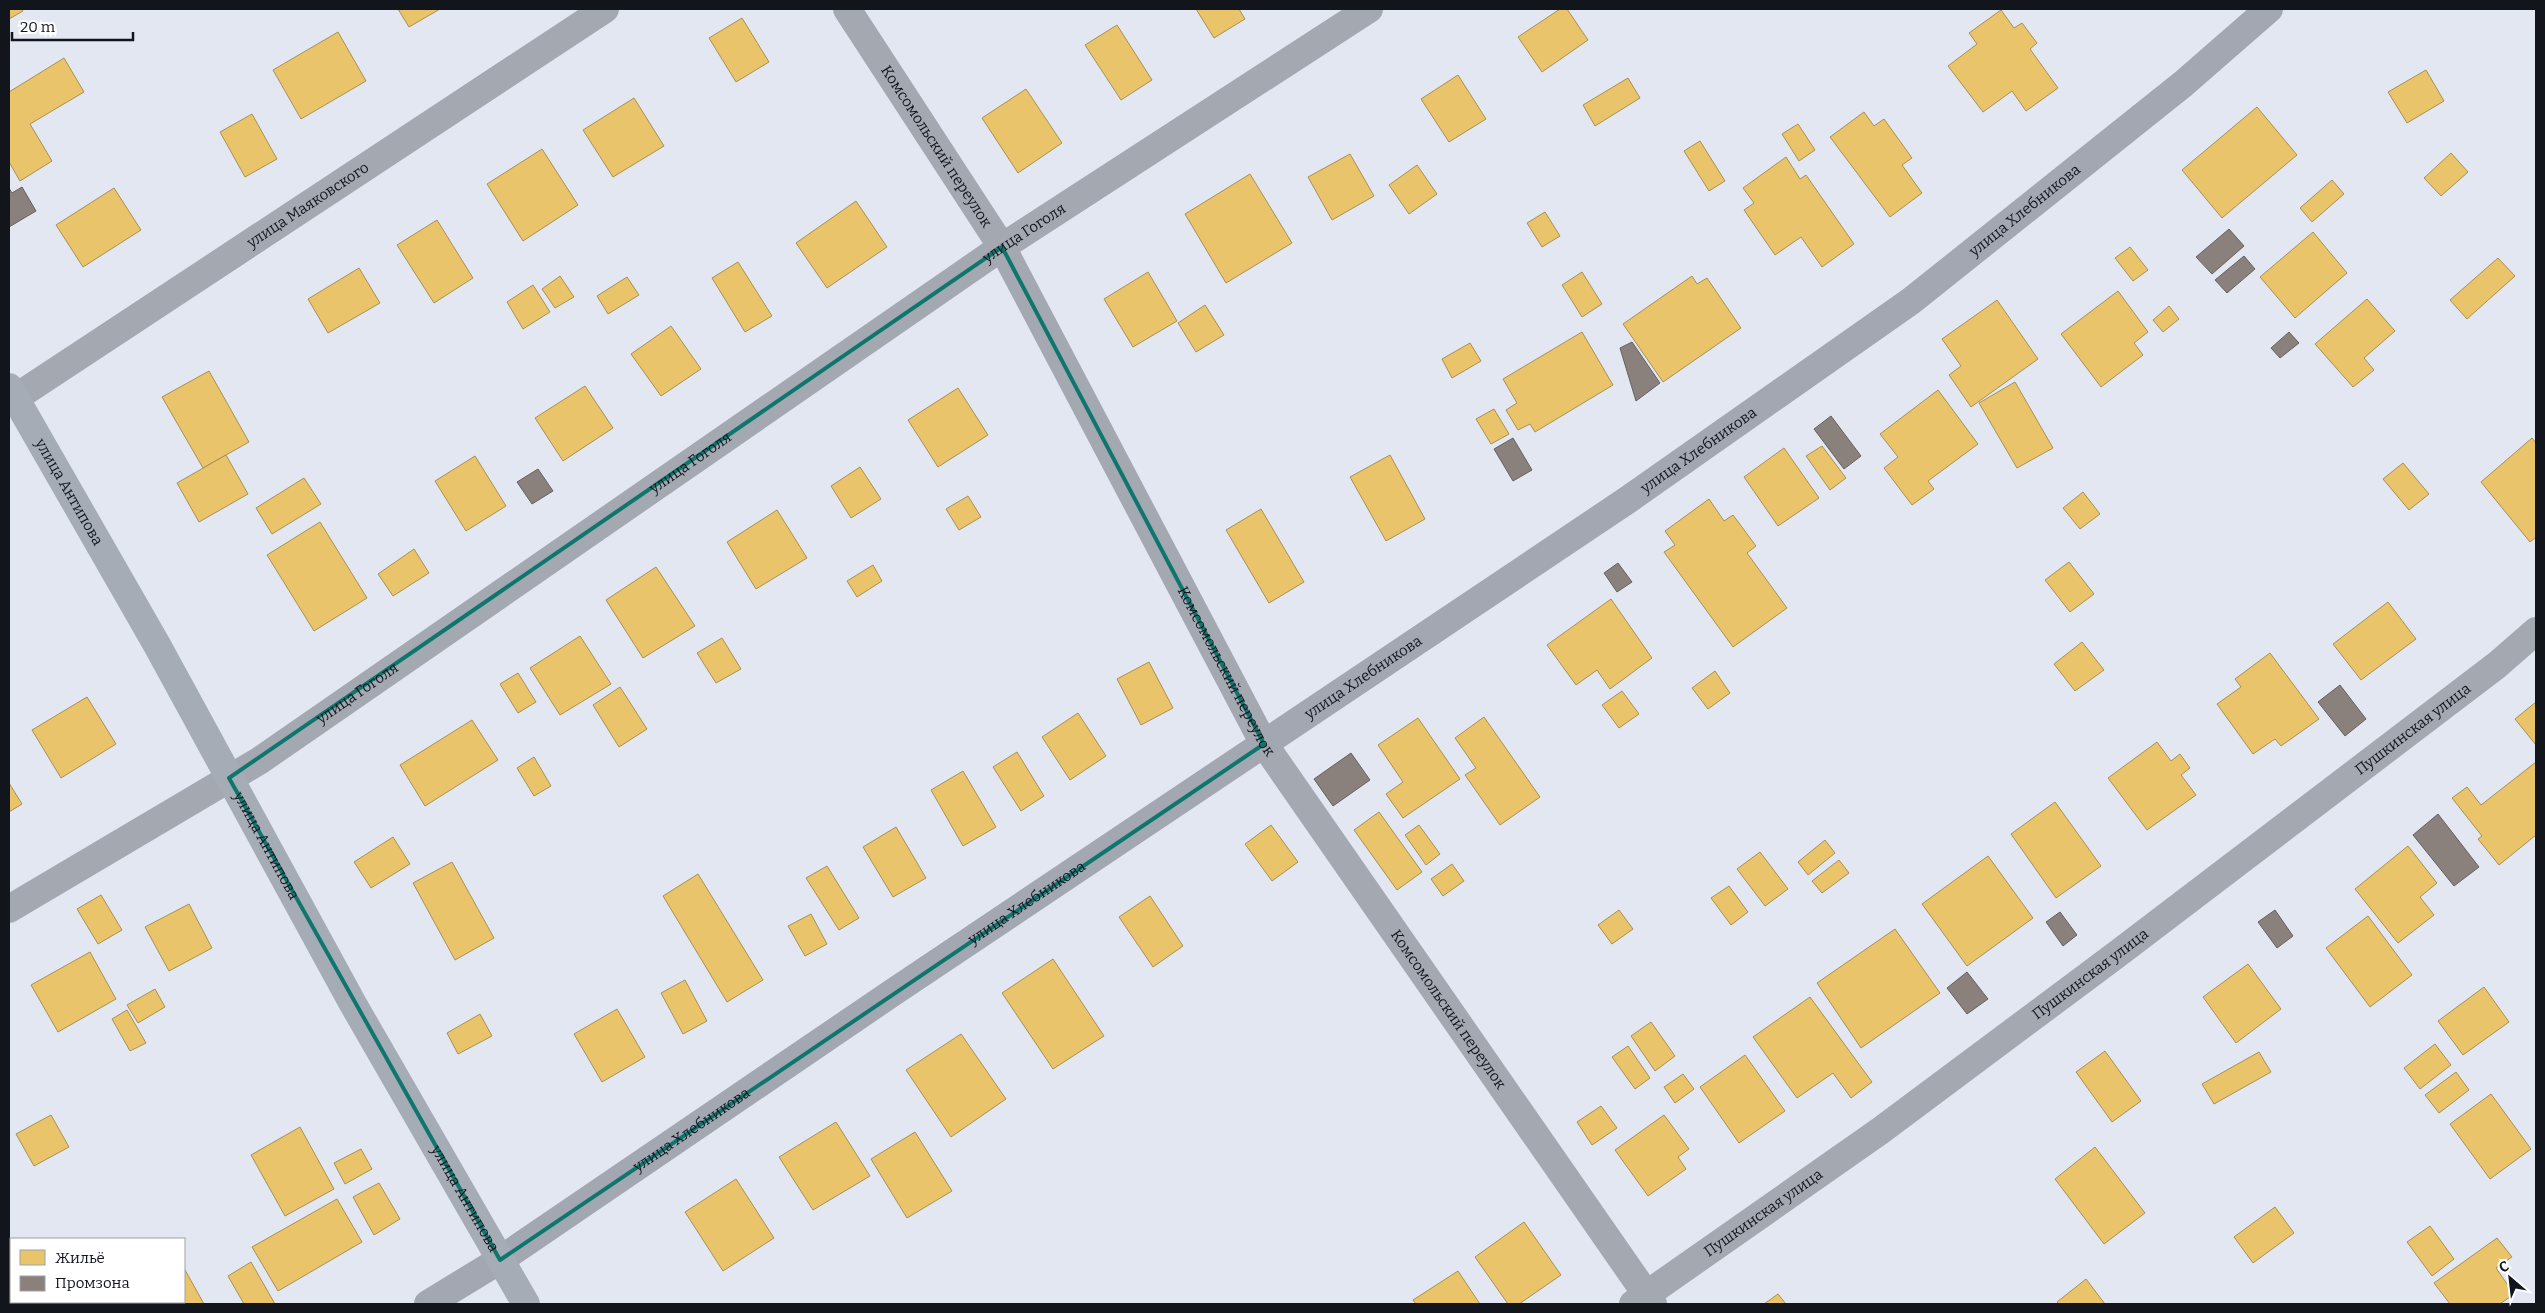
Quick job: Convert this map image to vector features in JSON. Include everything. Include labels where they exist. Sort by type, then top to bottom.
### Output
[{"type":"main road","name":"улица Антипова","points":[[11,396],[154,640],[353,1004],[526,1304]]},
{"type":"street","name":"улица Маяковского","points":[[11,396],[605,9]]},
{"type":"street","name":"Комсомольский переулок","points":[[847,9],[1002,247],[1264,744],[1644,1301]]},
{"type":"street","name":"улица Гоголя","points":[[9,909],[229,778],[291,738],[1002,247],[1369,9]]},
{"type":"street","name":"улица Хлебникова","points":[[428,1304],[500,1260],[1629,499],[1911,301],[2183,84],[2269,9]]},
{"type":"street","name":"Пушкинская улица","points":[[1644,1301],[1880,1131],[2132,943],[2489,671],[2536,631]]},
{"type":"highlighted area","points":[[1002,247],[1264,744],[500,1260],[229,778]]},
{"type":"building: Жильё","points":[[9,9],[22,9],[23,11],[9,19]]},
{"type":"building: Жильё","points":[[398,9],[440,9],[409,27]]},
{"type":"building: Жильё","points":[[1196,9],[1239,9],[1245,19],[1214,38]]},
{"type":"building: Жильё","points":[[1560,9],[1567,9],[1588,40],[1542,72],[1518,37]]},
{"type":"building: Жильё","points":[[2001,10],[2014,28],[2022,23],[2037,43],[2030,49],[2058,88],[2026,111],[2012,91],[1983,112],[1948,66],[1977,44],[1969,33]]},
{"type":"building: Жильё","points":[[742,18],[769,62],[736,82],[709,38]]},
{"type":"building: Жильё","points":[[1117,25],[1152,80],[1121,100],[1085,45]]},
{"type":"building: Жильё","points":[[338,32],[366,81],[301,119],[273,70]]},
{"type":"building: Жильё","points":[[64,58],[84,92],[30,124],[52,161],[20,181],[9,162],[9,92]]},
{"type":"building: Жильё","points":[[2426,70],[2444,101],[2407,123],[2388,92]]},
{"type":"building: Жильё","points":[[1458,75],[1486,119],[1449,142],[1421,99]]},
{"type":"building: Жильё","points":[[1628,78],[1640,98],[1595,126],[1583,105]]},
{"type":"building: Жильё","points":[[1026,89],[1062,143],[1018,173],[982,118]]},
{"type":"building: Жильё","points":[[634,98],[664,146],[613,177],[583,130]]},
{"type":"building: Жильё","points":[[2257,107],[2297,155],[2222,218],[2182,170]]},
{"type":"building: Жильё","points":[[1864,112],[1874,126],[1884,119],[1912,158],[1902,165],[1922,193],[1890,217],[1830,137]]},
{"type":"building: Жильё","points":[[252,114],[277,159],[245,177],[220,132]]},
{"type":"building: Жильё","points":[[1798,124],[1815,150],[1799,161],[1782,134]]},
{"type":"building: Жильё","points":[[1700,141],[1725,181],[1709,191],[1684,151]]},
{"type":"building: Жильё","points":[[542,149],[578,205],[523,241],[487,184]]},
{"type":"building: Жильё","points":[[2451,153],[2468,172],[2441,196],[2424,178]]},
{"type":"building: Жильё","points":[[1350,154],[1374,196],[1332,220],[1308,177]]},
{"type":"building: Жильё","points":[[1786,157],[1800,179],[1806,175],[1854,244],[1822,267],[1801,237],[1775,255],[1744,210],[1754,203],[1743,188]]},
{"type":"building: Жильё","points":[[1417,165],[1437,194],[1409,214],[1389,185]]},
{"type":"building: Жильё","points":[[1250,174],[1292,243],[1226,283],[1185,214]]},
{"type":"building: Жильё","points":[[2332,180],[2344,194],[2312,222],[2300,208]]},
{"type":"building: Жильё","points":[[114,188],[141,230],[83,267],[56,225]]},
{"type":"building: Жильё","points":[[856,201],[887,247],[827,288],[796,243]]},
{"type":"building: Жильё","points":[[1545,212],[1560,236],[1542,247],[1527,223]]},
{"type":"building: Жильё","points":[[437,220],[473,278],[434,303],[397,245]]},
{"type":"building: Жильё","points":[[2313,232],[2347,273],[2295,318],[2260,277]]},
{"type":"building: Жильё","points":[[2130,247],[2148,270],[2133,281],[2115,258]]},
{"type":"building: Жильё","points":[[2498,258],[2515,276],[2467,319],[2450,300]]},
{"type":"building: Жильё","points":[[738,262],[772,316],[745,332],[712,278]]},
{"type":"building: Жильё","points":[[359,268],[380,303],[328,333],[308,299]]},
{"type":"building: Жильё","points":[[1148,272],[1177,321],[1133,347],[1104,299]]},
{"type":"building: Жильё","points":[[1582,272],[1602,304],[1582,317],[1562,285]]},
{"type":"building: Жильё","points":[[560,276],[574,297],[555,308],[542,289]]},
{"type":"building: Жильё","points":[[1692,276],[1697,284],[1707,278],[1741,328],[1663,382],[1623,324]]},
{"type":"building: Жильё","points":[[627,277],[639,295],[608,314],[597,296]]},
{"type":"building: Жильё","points":[[533,285],[550,312],[523,329],[507,302]]},
{"type":"building: Жильё","points":[[2118,291],[2148,332],[2134,343],[2143,355],[2101,387],[2061,334]]},
{"type":"building: Жильё","points":[[2367,299],[2395,331],[2364,358],[2374,370],[2353,387],[2315,344]]},
{"type":"building: Жильё","points":[[1997,300],[2038,359],[1971,407],[1949,375],[1961,366],[1942,339]]},
{"type":"building: Жильё","points":[[1205,305],[1224,335],[1196,352],[1178,323]]},
{"type":"building: Жильё","points":[[2169,306],[2179,319],[2163,332],[2153,320]]},
{"type":"building: Жильё","points":[[671,326],[701,369],[661,396],[631,354]]},
{"type":"building: Жильё","points":[[1582,332],[1613,385],[1535,432],[1530,424],[1518,430],[1506,410],[1517,403],[1503,379]]},
{"type":"building: Жильё","points":[[1470,343],[1481,361],[1452,378],[1442,359]]},
{"type":"building: Жильё","points":[[209,371],[249,442],[203,468],[162,397]]},
{"type":"building: Жильё","points":[[2015,382],[2053,448],[2017,468],[1979,403]]},
{"type":"building: Жильё","points":[[585,386],[613,428],[563,461],[535,418]]},
{"type":"building: Жильё","points":[[958,388],[988,435],[938,467],[908,420]]},
{"type":"building: Жильё","points":[[1938,390],[1978,444],[1928,481],[1934,489],[1912,505],[1884,468],[1898,457],[1880,434]]},
{"type":"building: Жильё","points":[[1494,409],[1509,434],[1491,444],[1476,419]]},
{"type":"building: Жильё","points":[[2532,438],[2536,443],[2536,537],[2530,542],[2481,482]]},
{"type":"building: Жильё","points":[[1822,446],[1846,478],[1830,490],[1806,456]]},
{"type":"building: Жильё","points":[[1784,448],[1819,498],[1778,526],[1744,477]]},
{"type":"building: Жильё","points":[[226,455],[248,494],[199,522],[177,483]]},
{"type":"building: Жильё","points":[[1390,455],[1425,519],[1386,541],[1350,477]]},
{"type":"building: Жильё","points":[[475,456],[506,506],[466,531],[435,481]]},
{"type":"building: Жильё","points":[[2403,463],[2429,494],[2409,510],[2383,479]]},
{"type":"building: Жильё","points":[[860,467],[881,499],[851,518],[831,486]]},
{"type":"building: Жильё","points":[[304,478],[321,504],[272,534],[256,508]]},
{"type":"building: Жильё","points":[[2083,492],[2100,514],[2080,529],[2063,508]]},
{"type":"building: Жильё","points":[[968,496],[981,517],[959,530],[946,509]]},
{"type":"building: Жильё","points":[[1709,499],[1724,521],[1733,515],[1756,546],[1747,553],[1787,608],[1733,647],[1664,552],[1675,545],[1665,531]]},
{"type":"building: Жильё","points":[[1261,509],[1304,582],[1269,603],[1226,530]]},
{"type":"building: Жильё","points":[[777,510],[807,558],[756,589],[727,542]]},
{"type":"building: Жильё","points":[[320,522],[367,598],[314,631],[267,555]]},
{"type":"building: Жильё","points":[[414,549],[429,573],[393,596],[378,574]]},
{"type":"building: Жильё","points":[[2069,562],[2094,594],[2070,612],[2045,580]]},
{"type":"building: Жильё","points":[[873,565],[882,581],[857,597],[847,581]]},
{"type":"building: Жильё","points":[[656,567],[695,626],[643,658],[606,600]]},
{"type":"building: Жильё","points":[[1611,599],[1652,658],[1610,689],[1597,670],[1576,685],[1547,645]]},
{"type":"building: Жильё","points":[[2388,602],[2416,639],[2361,680],[2333,644]]},
{"type":"building: Жильё","points":[[580,636],[611,684],[560,715],[530,668]]},
{"type":"building: Жильё","points":[[722,638],[741,669],[716,683],[697,653]]},
{"type":"building: Жильё","points":[[2082,642],[2104,670],[2075,691],[2054,664]]},
{"type":"building: Жильё","points":[[2270,653],[2319,719],[2281,746],[2275,739],[2253,754],[2217,704],[2241,687],[2235,679]]},
{"type":"building: Жильё","points":[[1149,662],[1173,708],[1141,725],[1117,679]]},
{"type":"building: Жильё","points":[[1715,671],[1730,693],[1708,709],[1692,688]]},
{"type":"building: Жильё","points":[[518,673],[536,702],[518,713],[500,684]]},
{"type":"building: Жильё","points":[[620,687],[647,729],[619,747],[593,705]]},
{"type":"building: Жильё","points":[[1622,691],[1639,714],[1619,728],[1602,705]]},
{"type":"building: Жильё","points":[[87,697],[116,744],[61,778],[32,730]]},
{"type":"building: Жильё","points":[[2536,702],[2536,745],[2515,719]]},
{"type":"building: Жильё","points":[[1078,713],[1106,756],[1070,780],[1042,737]]},
{"type":"building: Жильё","points":[[1484,717],[1540,797],[1500,825],[1465,775],[1476,768],[1455,738]]},
{"type":"building: Жильё","points":[[1418,718],[1460,779],[1403,818],[1386,794],[1403,782],[1378,745]]},
{"type":"building: Жильё","points":[[472,720],[498,760],[425,806],[400,765]]},
{"type":"building: Жильё","points":[[2157,742],[2171,761],[2180,754],[2190,768],[2181,775],[2196,795],[2147,830],[2108,778]]},
{"type":"building: Жильё","points":[[1017,752],[1044,796],[1021,811],[993,767]]},
{"type":"building: Жильё","points":[[534,757],[551,786],[534,796],[517,768]]},
{"type":"building: Жильё","points":[[2536,762],[2536,835],[2499,865],[2478,839],[2482,836],[2452,798],[2467,787],[2481,805]]},
{"type":"building: Жильё","points":[[963,771],[996,827],[963,846],[931,790]]},
{"type":"building: Жильё","points":[[9,783],[22,804],[9,812]]},
{"type":"building: Жильё","points":[[2055,802],[2101,866],[2056,898],[2011,834]]},
{"type":"building: Жильё","points":[[1379,812],[1422,872],[1397,890],[1354,830]]},
{"type":"building: Жильё","points":[[1271,825],[1298,862],[1272,881],[1245,844]]},
{"type":"building: Жильё","points":[[1419,825],[1440,854],[1426,865],[1405,835]]},
{"type":"building: Жильё","points":[[896,827],[926,878],[893,897],[863,847]]},
{"type":"building: Жильё","points":[[393,837],[410,864],[371,888],[354,862]]},
{"type":"building: Жильё","points":[[1825,840],[1835,853],[1808,875],[1798,862]]},
{"type":"building: Жильё","points":[[2408,846],[2437,883],[2420,897],[2434,915],[2398,943],[2355,889]]},
{"type":"building: Жильё","points":[[1760,852],[1788,889],[1765,906],[1737,869]]},
{"type":"building: Жильё","points":[[1988,856],[2033,918],[1967,966],[1922,904]]},
{"type":"building: Жильё","points":[[1839,860],[1849,873],[1822,893],[1812,881]]},
{"type":"building: Жильё","points":[[452,862],[494,938],[455,960],[413,883]]},
{"type":"building: Жильё","points":[[1452,864],[1464,881],[1443,896],[1431,879]]},
{"type":"building: Жильё","points":[[827,866],[859,918],[839,930],[806,878]]},
{"type":"building: Жильё","points":[[698,874],[763,980],[727,1002],[663,896]]},
{"type":"building: Жильё","points":[[1729,886],[1748,912],[1731,925],[1711,898]]},
{"type":"building: Жильё","points":[[101,895],[122,930],[98,944],[77,909]]},
{"type":"building: Жильё","points":[[1150,896],[1183,946],[1153,967],[1119,917]]},
{"type":"building: Жильё","points":[[189,904],[212,948],[169,971],[145,927]]},
{"type":"building: Жильё","points":[[1619,910],[1633,929],[1612,944],[1598,925]]},
{"type":"building: Жильё","points":[[811,914],[827,944],[805,956],[788,926]]},
{"type":"building: Жильё","points":[[2368,916],[2412,975],[2370,1007],[2326,948]]},
{"type":"building: Жильё","points":[[1895,929],[1940,993],[1861,1048],[1817,983]]},
{"type":"building: Жильё","points":[[90,952],[116,999],[58,1032],[31,985]]},
{"type":"building: Жильё","points":[[1053,959],[1104,1036],[1053,1069],[1002,993]]},
{"type":"building: Жильё","points":[[2248,964],[2281,1009],[2236,1043],[2203,997]]},
{"type":"building: Жильё","points":[[685,980],[707,1021],[683,1034],[661,993]]},
{"type":"building: Жильё","points":[[2484,987],[2509,1022],[2463,1055],[2438,1021]]},
{"type":"building: Жильё","points":[[155,989],[165,1007],[138,1023],[127,1005]]},
{"type":"building: Жильё","points":[[1810,997],[1872,1082],[1851,1098],[1833,1073],[1797,1098],[1753,1037]]},
{"type":"building: Жильё","points":[[617,1009],[645,1057],[602,1082],[574,1034]]},
{"type":"building: Жильё","points":[[127,1010],[146,1043],[130,1051],[112,1019]]},
{"type":"building: Жильё","points":[[480,1014],[492,1036],[458,1054],[447,1033]]},
{"type":"building: Жильё","points":[[1651,1022],[1675,1056],[1655,1071],[1631,1036]]},
{"type":"building: Жильё","points":[[961,1034],[1006,1099],[951,1137],[906,1070]]},
{"type":"building: Жильё","points":[[2435,1044],[2451,1065],[2420,1089],[2404,1068]]},
{"type":"building: Жильё","points":[[1628,1046],[1650,1078],[1635,1089],[1612,1057]]},
{"type":"building: Жильё","points":[[2105,1051],[2141,1101],[2112,1122],[2076,1072]]},
{"type":"building: Жильё","points":[[2259,1052],[2271,1072],[2214,1104],[2202,1084]]},
{"type":"building: Жильё","points":[[1745,1055],[1785,1111],[1739,1143],[1700,1087]]},
{"type":"building: Жильё","points":[[2456,1072],[2469,1090],[2439,1113],[2425,1095]]},
{"type":"building: Жильё","points":[[1683,1074],[1694,1089],[1675,1103],[1664,1087]]},
{"type":"building: Жильё","points":[[2491,1094],[2531,1149],[2490,1179],[2450,1124]]},
{"type":"building: Жильё","points":[[1601,1106],[1617,1128],[1592,1145],[1577,1122]]},
{"type":"building: Жильё","points":[[51,1115],[69,1147],[34,1166],[16,1134]]},
{"type":"building: Жильё","points":[[1664,1115],[1689,1149],[1678,1157],[1686,1169],[1648,1196],[1615,1150]]},
{"type":"building: Жильё","points":[[836,1122],[870,1176],[813,1210],[779,1157]]},
{"type":"building: Жильё","points":[[300,1127],[334,1189],[285,1216],[251,1155]]},
{"type":"building: Жильё","points":[[915,1132],[952,1191],[907,1218],[871,1159]]},
{"type":"building: Жильё","points":[[2095,1147],[2145,1213],[2104,1244],[2055,1179]]},
{"type":"building: Жильё","points":[[361,1149],[372,1169],[345,1184],[334,1163]]},
{"type":"building: Жильё","points":[[736,1179],[774,1238],[723,1271],[685,1212]]},
{"type":"building: Жильё","points":[[379,1183],[400,1219],[374,1235],[353,1197]]},
{"type":"building: Жильё","points":[[337,1199],[362,1242],[278,1291],[252,1247]]},
{"type":"building: Жильё","points":[[2275,1207],[2294,1233],[2253,1263],[2234,1237]]},
{"type":"building: Жильё","points":[[1524,1222],[1561,1275],[1519,1304],[1508,1304],[1475,1257]]},
{"type":"building: Жильё","points":[[2430,1226],[2454,1259],[2432,1276],[2407,1242]]},
{"type":"building: Жильё","points":[[2497,1238],[2512,1257],[2496,1268],[2514,1294],[2500,1304],[2450,1304],[2434,1283]]},
{"type":"building: Жильё","points":[[251,1262],[275,1304],[244,1304],[228,1276]]},
{"type":"building: Жильё","points":[[185,1270],[204,1304],[145,1304],[185,1303]]},
{"type":"building: Жильё","points":[[1458,1271],[1480,1304],[1416,1304],[1413,1300]]},
{"type":"building: Жильё","points":[[2086,1279],[2105,1304],[2059,1304],[2057,1302]]},
{"type":"building: Жильё","points":[[9,1284],[10,1303],[20,1304],[9,1304]]},
{"type":"building: Жильё","points":[[1778,1294],[1786,1304],[1764,1304]]},
{"type":"building: Промзона","points":[[22,187],[36,211],[9,227],[9,188],[12,193]]},
{"type":"building: Промзона","points":[[2229,229],[2244,246],[2212,274],[2196,257]]},
{"type":"building: Промзона","points":[[2244,256],[2255,269],[2227,293],[2215,280]]},
{"type":"building: Промзона","points":[[2289,332],[2299,343],[2280,358],[2271,348]]},
{"type":"building: Промзона","points":[[1632,342],[1660,383],[1636,401],[1620,348]]},
{"type":"building: Промзона","points":[[1831,416],[1861,456],[1844,469],[1814,429]]},
{"type":"building: Промзона","points":[[1513,438],[1532,470],[1513,481],[1494,449]]},
{"type":"building: Промзона","points":[[538,469],[553,491],[532,504],[517,482]]},
{"type":"building: Промзона","points":[[1618,563],[1632,582],[1617,592],[1604,573]]},
{"type":"building: Промзона","points":[[2340,685],[2366,719],[2345,736],[2318,702]]},
{"type":"building: Промзона","points":[[1351,753],[1370,780],[1333,806],[1314,779]]},
{"type":"building: Промзона","points":[[2438,814],[2479,867],[2454,886],[2413,835]]},
{"type":"building: Промзона","points":[[2275,910],[2293,936],[2277,948],[2258,922]]},
{"type":"building: Промзона","points":[[2060,912],[2077,935],[2063,946],[2046,922]]},
{"type":"building: Промзона","points":[[1967,972],[1988,999],[1967,1014],[1947,988]]}]
